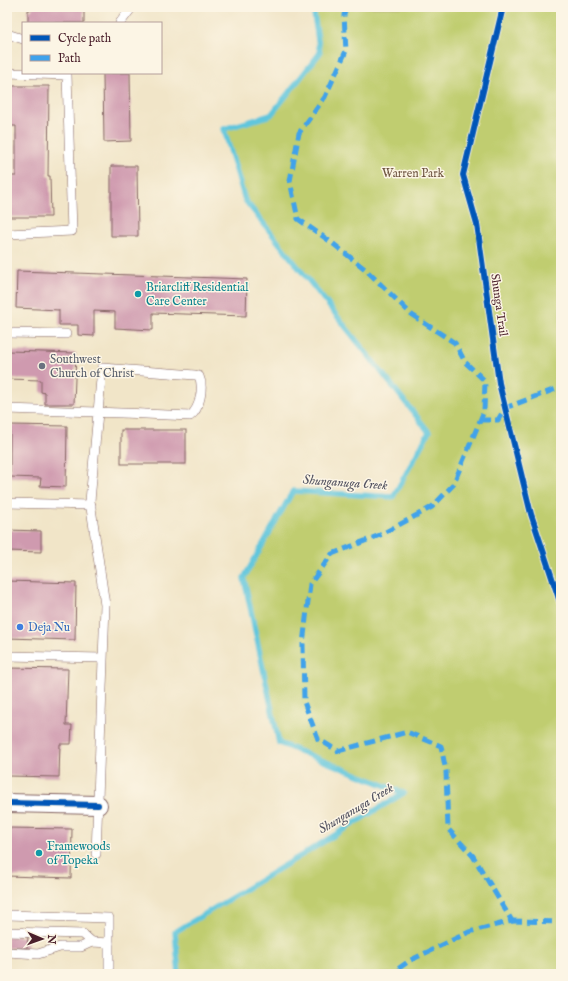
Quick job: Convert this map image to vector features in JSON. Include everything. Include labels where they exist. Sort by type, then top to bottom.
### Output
[{"type":"street","points":[[7,803],[98,805]]},
{"type":"lane","points":[[121,22],[132,7]]},
{"type":"lane","points":[[7,34],[22,39]]},
{"type":"lane","points":[[7,73],[22,74]]},
{"type":"lane","points":[[7,234],[72,231],[67,75],[37,74]]},
{"type":"lane","points":[[7,333],[66,334]]},
{"type":"lane","points":[[7,409],[98,413],[190,416],[196,409],[202,385],[199,376],[195,375],[102,368],[98,413],[91,505],[105,605],[96,854]]},
{"type":"lane","points":[[7,503],[91,505]]},
{"type":"lane","points":[[7,656],[102,658]]},
{"type":"lane","points":[[7,915],[109,918],[109,974]]},
{"type":"lane","points":[[7,932],[83,934],[92,942]]},
{"type":"lane","points":[[7,952],[38,954],[60,948],[81,947],[92,942],[109,943]]},
{"type":"green space","name":"Warren Park","points":[[313,7],[561,7],[561,974],[179,974],[175,932],[404,793],[279,743],[244,578],[293,491],[393,497],[429,432],[245,200],[224,129],[271,115],[320,53]]},
{"type":"building","points":[[32,7],[84,7],[84,22],[28,22],[28,10],[32,10]]},
{"type":"building","points":[[103,74],[130,74],[131,141],[104,142]]},
{"type":"building","points":[[7,86],[49,86],[48,176],[50,176],[51,217],[7,217],[7,176],[16,176],[16,126],[7,126]]},
{"type":"building","points":[[111,166],[137,166],[138,236],[111,236]]},
{"type":"building","points":[[17,271],[247,279],[246,316],[153,313],[153,330],[115,328],[115,312],[94,311],[94,336],[78,335],[78,325],[59,325],[59,310],[16,308]]},
{"type":"building","name":"Southwest Church of Christ","points":[[8,351],[76,353],[74,404],[45,404],[45,393],[41,392],[41,380],[7,379]]},
{"type":"building","points":[[10,425],[67,426],[66,487],[40,486],[41,478],[10,477]]},
{"type":"building","points":[[121,430],[186,430],[186,464],[121,464]]},
{"type":"building","points":[[7,530],[41,531],[41,552],[7,551]]},
{"type":"building","points":[[7,581],[76,583],[75,640],[7,638]]},
{"type":"building","points":[[7,668],[68,669],[66,725],[72,725],[71,744],[60,744],[59,777],[7,776]]},
{"type":"building","name":"Framewoods of Topeka","points":[[7,828],[72,829],[71,878],[7,876]]},
{"type":"building","points":[[7,936],[28,937],[27,948],[7,948]]},
{"type":"waterway","name":"Shunganuga Creek","points":[[179,974],[175,932],[404,793],[279,743],[244,578],[293,491],[393,497],[429,432],[245,200],[224,129],[271,115],[320,53],[313,7]]},
{"type":"marked path","points":[[346,7],[344,15],[346,51],[325,97],[299,133],[290,181],[298,219],[331,242],[365,269],[412,315],[455,343],[465,362],[485,381],[484,411],[453,485],[432,507],[380,535],[332,554],[310,584],[303,644],[304,702],[318,739],[338,751],[407,732],[441,746],[446,771],[448,829],[473,856],[512,921],[469,932],[409,961],[391,974]]},
{"type":"marked path","points":[[480,420],[498,420],[505,408],[561,387]]},
{"type":"marked path","points":[[512,921],[561,922]]},
{"type":"cycle path","name":"Shunga Trail","points":[[503,7],[463,175],[477,224],[499,383],[531,514],[561,605]]},
{"type":"cycle path","points":[[7,803],[98,805]]},
{"type":"place","name":"Briarcliff Residential Care Center","points":[[138,294]]},
{"type":"place","name":"Southwest Church of Christ","points":[[42,366]]},
{"type":"place","name":"Deja Nu","points":[[20,627]]},
{"type":"place","name":"Framewoods of Topeka","points":[[39,853]]}]
